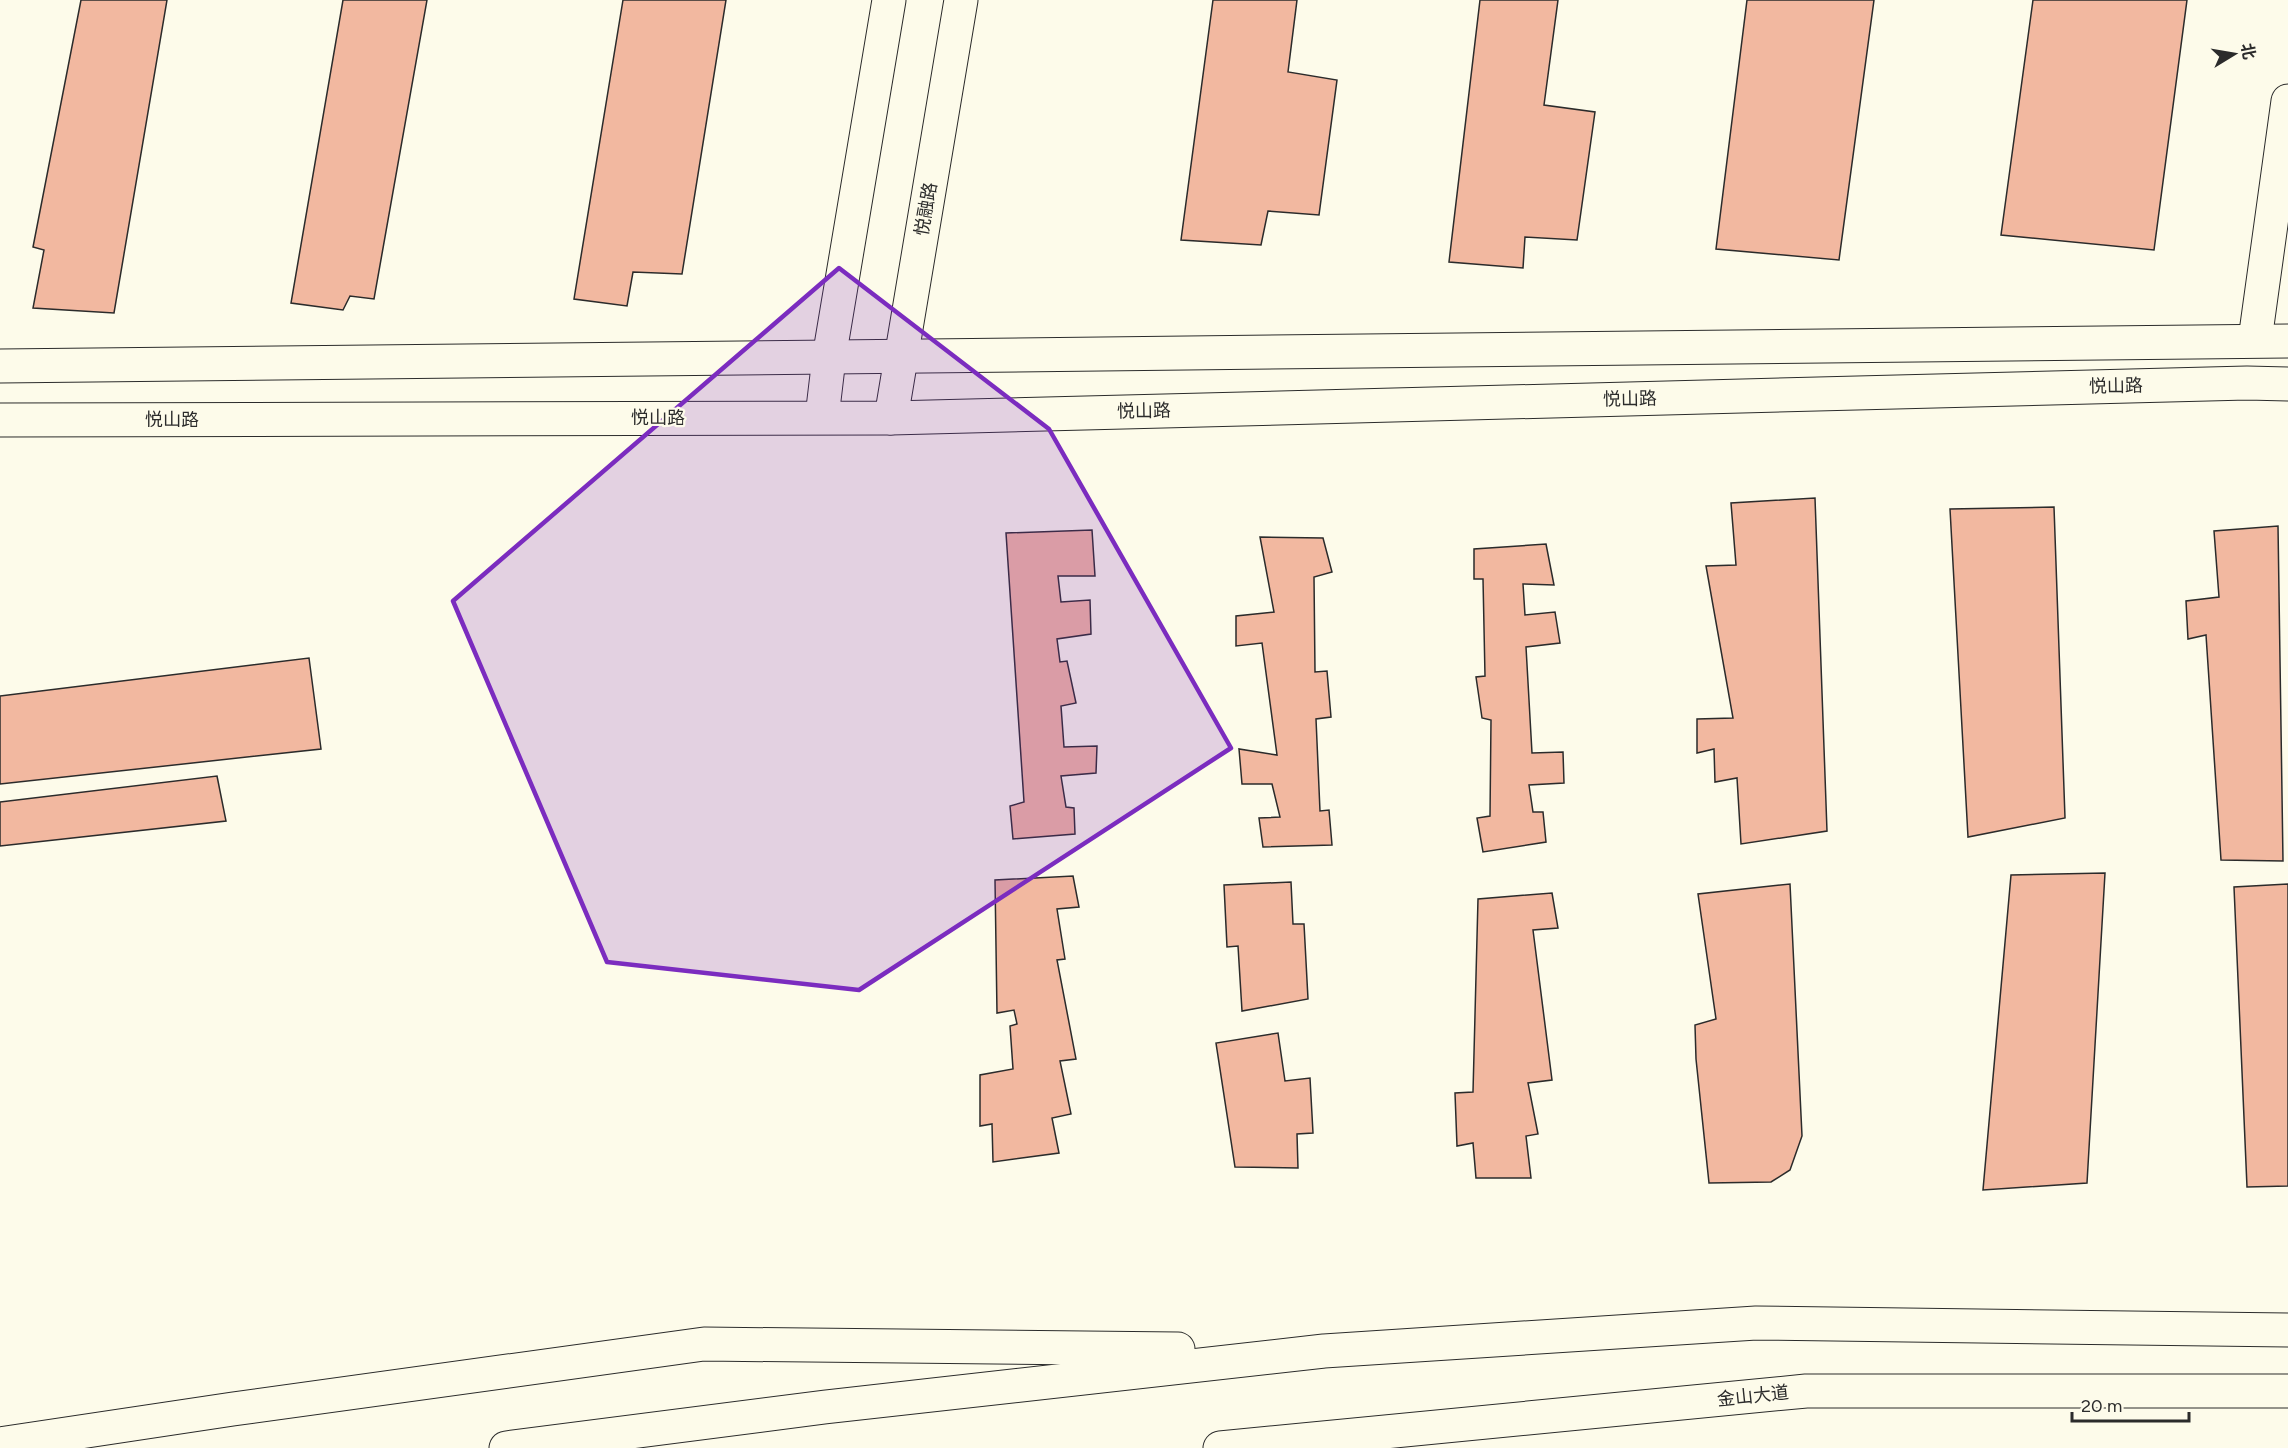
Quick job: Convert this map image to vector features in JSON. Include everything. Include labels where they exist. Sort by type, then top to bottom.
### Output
[{"type":"main road","points":[[822,417],[829,358],[889,0]]},
{"type":"main road","name":"悦融路","points":[[891,418],[961,0]]},
{"type":"main road","points":[[2255,340],[2288,101]]},
{"type":"main road","points":[[0,366],[2288,341]]},
{"type":"main road","name":"悦山路","points":[[0,420],[891,418],[2247,383],[2288,384]]},
{"type":"main road","points":[[506,1448],[825,1407],[1324,1350],[1756,1323],[2288,1330]]},
{"type":"main road","points":[[0,1444],[233,1409],[704,1344],[1324,1350]]},
{"type":"main road","name":"金山大道","points":[[1220,1448],[1806,1390],[2288,1391]]},
{"type":"highlighted area","points":[[839,268],[1049,429],[1231,748],[859,990],[607,962],[453,601]]},
{"type":"building","points":[[81,0],[167,0],[114,313],[33,308],[44,250],[33,247]]},
{"type":"building","points":[[343,0],[427,0],[374,299],[350,296],[343,310],[291,303]]},
{"type":"building","points":[[623,0],[726,0],[682,274],[633,272],[627,306],[574,299]]},
{"type":"building","points":[[1213,0],[1297,0],[1288,72],[1337,80],[1319,215],[1268,211],[1261,245],[1181,240]]},
{"type":"building","points":[[1480,0],[1558,0],[1544,105],[1595,112],[1577,240],[1525,237],[1523,268],[1449,262]]},
{"type":"building","points":[[1747,0],[1874,0],[1839,260],[1716,249]]},
{"type":"building","points":[[2033,0],[2187,0],[2154,250],[2001,235]]},
{"type":"building","points":[[1815,498],[1827,831],[1741,844],[1737,778],[1715,782],[1714,749],[1697,753],[1697,719],[1733,718],[1706,566],[1736,565],[1731,503]]},
{"type":"building","points":[[2054,507],[2065,818],[1968,837],[1950,509]]},
{"type":"building","points":[[2278,526],[2283,861],[2221,860],[2206,635],[2188,639],[2186,601],[2219,597],[2214,531]]},
{"type":"building","points":[[1092,530],[1095,576],[1058,576],[1061,602],[1090,600],[1091,634],[1057,639],[1060,662],[1067,661],[1076,703],[1061,706],[1064,747],[1097,746],[1096,773],[1061,776],[1066,807],[1074,808],[1075,834],[1013,839],[1010,806],[1024,802],[1006,533]]},
{"type":"building","points":[[1260,537],[1323,538],[1332,572],[1314,577],[1315,672],[1327,671],[1331,717],[1316,719],[1320,811],[1329,810],[1332,845],[1263,847],[1259,818],[1280,817],[1272,784],[1242,784],[1239,749],[1277,755],[1262,643],[1236,646],[1236,616],[1274,612]]},
{"type":"building","points":[[1546,544],[1554,585],[1523,584],[1525,615],[1555,612],[1560,643],[1526,647],[1532,753],[1563,752],[1564,783],[1529,785],[1533,812],[1543,812],[1546,842],[1483,852],[1477,818],[1490,816],[1491,720],[1482,718],[1476,677],[1485,676],[1483,579],[1474,579],[1474,549]]},
{"type":"building","points":[[309,658],[321,749],[0,784],[0,696]]},
{"type":"building","points":[[217,776],[226,821],[0,846],[0,802]]},
{"type":"building","points":[[2105,873],[2087,1183],[1983,1190],[2011,875]]},
{"type":"building","points":[[1073,876],[1079,907],[1057,909],[1065,959],[1057,960],[1076,1059],[1060,1061],[1071,1114],[1052,1118],[1059,1153],[993,1162],[992,1124],[980,1126],[980,1075],[1013,1069],[1010,1026],[1017,1024],[1014,1010],[997,1013],[995,880]]},
{"type":"building","points":[[1291,882],[1293,924],[1304,924],[1308,999],[1242,1011],[1238,946],[1227,947],[1224,885]]},
{"type":"building","points":[[1790,884],[1802,1136],[1790,1170],[1771,1182],[1709,1183],[1696,1059],[1695,1025],[1716,1019],[1698,894]]},
{"type":"building","points":[[2288,884],[2288,1186],[2247,1187],[2234,887]]},
{"type":"building","points":[[1552,893],[1558,928],[1533,930],[1552,1080],[1528,1083],[1538,1134],[1526,1136],[1531,1178],[1476,1178],[1473,1143],[1457,1146],[1455,1093],[1473,1092],[1478,899]]},
{"type":"building","points":[[1278,1033],[1285,1081],[1310,1078],[1313,1133],[1297,1134],[1298,1168],[1235,1167],[1216,1043]]}]
